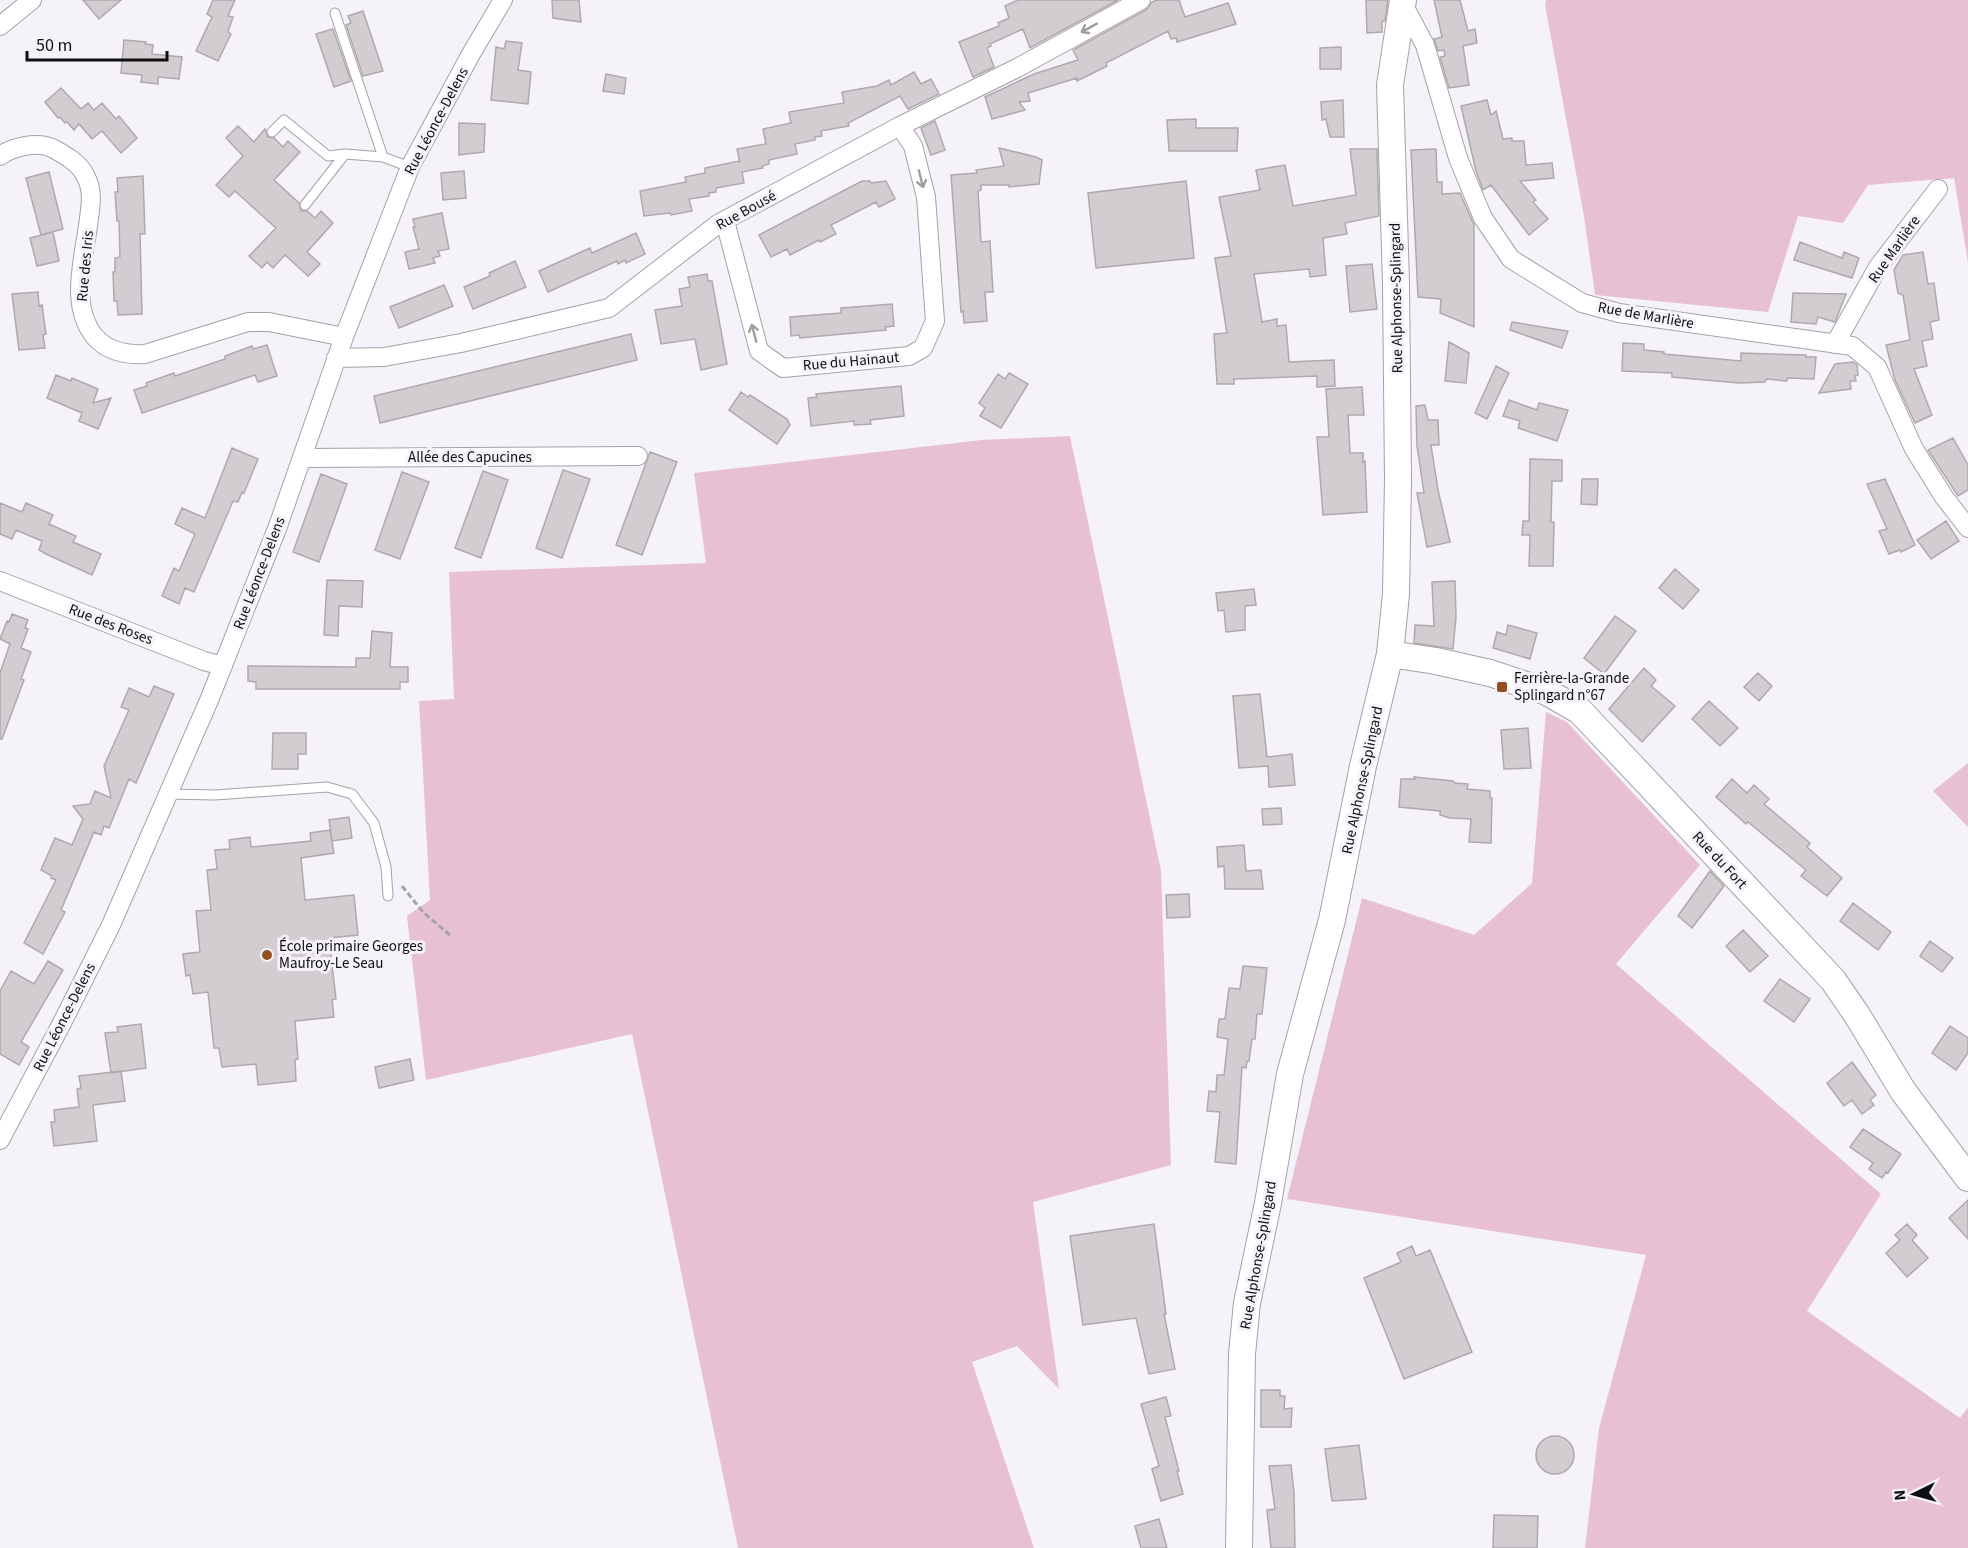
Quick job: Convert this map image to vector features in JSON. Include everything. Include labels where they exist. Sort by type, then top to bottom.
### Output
[{"type":"street","points":[[0,26],[32,0]]},
{"type":"street","name":"Rue Léonce-Delens","points":[[0,1140],[111,925],[223,666],[275,536],[336,358],[410,167],[503,0]]},
{"type":"street","name":"Rue Bousé","points":[[336,358],[384,357],[460,344],[609,308],[725,221],[900,126],[1017,68],[1141,0]]},
{"type":"street","name":"Rue de Marlière","points":[[1403,2],[1425,45],[1458,158],[1483,218],[1511,259],[1582,303],[1619,313],[1852,346],[1877,367],[1914,449],[1944,497],[1968,528]]},
{"type":"street","name":"Rue Alphonse-Splingard","points":[[1239,1548],[1242,1354],[1247,1303],[1268,1203],[1290,1074],[1332,920],[1363,766],[1390,654],[1396,594],[1398,479],[1396,283],[1390,85],[1403,2]]},
{"type":"street","name":"Rue du Hainaut","points":[[725,221],[759,351],[783,368],[909,356],[923,348],[935,321],[926,197],[914,146],[900,126]]},
{"type":"street","name":"Rue des Iris","points":[[0,156],[27,145],[48,146],[72,159],[86,177],[91,197],[80,283],[80,303],[86,325],[97,340],[111,350],[145,354],[248,322],[269,322],[344,337]]},
{"type":"street","name":"Rue Marlière","points":[[1835,344],[1878,267],[1938,189]]},
{"type":"street","name":"Allée des Capucines","points":[[302,458],[638,456]]},
{"type":"street","name":"Rue des Roses","points":[[0,581],[223,666]]},
{"type":"street","name":"Rue du Fort","points":[[1390,654],[1490,673],[1547,692],[1580,711],[1833,980],[1903,1091],[1968,1178]]},
{"type":"lane","points":[[335,13],[383,157]]},
{"type":"lane","points":[[272,132],[284,120],[328,156],[345,154],[383,157],[410,167]]},
{"type":"lane","points":[[305,205],[345,154]]},
{"type":"lane","points":[[168,794],[215,795],[327,787],[352,794],[374,824],[386,867],[388,896]]},
{"type":"path","points":[[386,867],[423,912],[450,936]]},
{"type":"shaded area","points":[[1546,0],[1968,0],[1968,262],[1954,178],[1868,185],[1843,223],[1798,216],[1768,312],[1595,295],[1584,216],[1545,5]]},
{"type":"shaded area","points":[[1070,436],[1161,871],[1171,1165],[1033,1202],[1059,1389],[1017,1346],[972,1362],[1034,1548],[738,1548],[632,1034],[426,1080],[407,916],[430,900],[419,701],[454,699],[449,572],[706,563],[694,473],[982,440]]},
{"type":"shaded area","points":[[1546,712],[1567,722],[1700,865],[1616,964],[1881,1194],[1807,1311],[1960,1418],[1968,1407],[1968,1548],[1585,1548],[1599,1428],[1646,1255],[1287,1199],[1362,898],[1474,935],[1532,883]]},
{"type":"shaded area","points":[[1968,763],[1968,827],[1933,791]]},
{"type":"building","points":[[83,0],[121,0],[99,19]]},
{"type":"building","points":[[213,0],[235,0],[228,16],[233,17],[228,32],[231,34],[218,61],[196,51],[212,17],[207,14]]},
{"type":"building","points":[[552,0],[579,0],[581,22],[553,18]]},
{"type":"building","points":[[1018,0],[1118,0],[1030,48],[1023,29],[990,44],[991,46],[987,48],[994,67],[973,77],[959,42],[999,26],[998,23],[1009,18],[1005,6]]},
{"type":"building","points":[[1179,0],[1185,17],[1228,3],[1236,24],[1177,42],[1176,38],[1171,39],[1168,31],[1106,63],[1107,66],[1077,81],[1077,78],[1028,93],[1030,101],[1019,102],[1025,110],[992,119],[985,97],[1034,74],[1078,60],[1073,50],[1146,10],[1152,2]]},
{"type":"building","points":[[1366,0],[1388,0],[1385,21],[1382,21],[1382,32],[1367,33]]},
{"type":"building","points":[[1434,0],[1460,0],[1468,31],[1475,29],[1477,43],[1463,46],[1469,85],[1449,88],[1440,57],[1445,56],[1444,50],[1438,51],[1434,39],[1442,37]]},
{"type":"building","points":[[363,11],[383,71],[363,76],[346,25],[351,23],[348,16]]},
{"type":"building","points":[[333,29],[351,81],[334,87],[316,34]]},
{"type":"building","points":[[124,40],[153,45],[152,54],[182,57],[179,79],[158,77],[158,84],[141,82],[142,75],[121,73]]},
{"type":"building","points":[[506,41],[522,43],[518,70],[531,72],[528,104],[491,100],[496,47],[504,49]]},
{"type":"building","points":[[1341,47],[1341,69],[1320,69],[1320,48]]},
{"type":"building","points":[[914,72],[921,84],[931,79],[939,94],[908,109],[900,96],[848,123],[849,126],[821,131],[822,136],[815,137],[815,140],[795,144],[797,154],[769,160],[769,164],[762,166],[763,168],[742,172],[744,183],[716,188],[716,192],[709,193],[709,196],[689,199],[692,211],[671,215],[670,213],[644,216],[640,191],[686,182],[685,177],[705,173],[705,168],[739,161],[740,163],[737,149],[766,144],[763,129],[791,123],[789,112],[844,103],[842,92],[877,86],[889,80],[891,85]]},
{"type":"building","points":[[606,74],[626,78],[624,94],[603,91]]},
{"type":"building","points":[[61,88],[81,109],[88,103],[94,110],[102,103],[116,119],[119,116],[137,138],[121,153],[102,131],[92,139],[79,124],[74,130],[67,122],[58,118],[45,102]]},
{"type":"building","points":[[1343,100],[1344,137],[1330,137],[1326,119],[1322,120],[1321,102]]},
{"type":"building","points":[[1487,100],[1491,115],[1496,111],[1503,139],[1512,138],[1512,141],[1524,141],[1526,165],[1552,163],[1554,178],[1520,181],[1536,200],[1533,202],[1548,219],[1529,235],[1491,185],[1483,190],[1476,171],[1461,106]]},
{"type":"building","points":[[1196,119],[1196,128],[1238,128],[1237,151],[1169,151],[1167,120]]},
{"type":"building","points":[[935,121],[945,150],[931,155],[921,128]]},
{"type":"building","points":[[459,123],[485,124],[484,152],[459,155]]},
{"type":"building","points":[[238,126],[254,142],[265,129],[268,137],[274,138],[283,147],[288,141],[300,152],[274,180],[299,203],[301,211],[307,211],[315,218],[321,211],[333,223],[307,252],[320,264],[308,276],[285,255],[273,268],[267,262],[262,268],[249,256],[276,228],[235,191],[229,197],[216,185],[243,156],[226,138]]},
{"type":"building","points":[[999,148],[1042,160],[1039,184],[1009,187],[1009,185],[981,185],[981,190],[978,191],[981,242],[990,241],[993,292],[985,292],[987,321],[964,323],[963,311],[961,312],[951,175],[977,173],[976,170],[1004,166]]},
{"type":"building","points":[[1350,149],[1377,149],[1379,216],[1345,223],[1347,234],[1323,238],[1326,275],[1310,277],[1309,269],[1254,274],[1262,322],[1277,319],[1277,326],[1286,325],[1289,362],[1334,360],[1335,386],[1317,387],[1317,376],[1234,379],[1234,384],[1217,384],[1214,334],[1227,333],[1215,258],[1231,256],[1219,197],[1260,190],[1256,170],[1285,165],[1293,206],[1356,195]]},
{"type":"building","points":[[1436,149],[1437,182],[1442,182],[1442,194],[1460,193],[1474,225],[1474,327],[1440,313],[1441,299],[1418,297],[1411,150]]},
{"type":"building","points":[[464,171],[466,198],[443,200],[441,173]]},
{"type":"building","points":[[49,172],[63,229],[41,235],[26,178]]},
{"type":"building","points":[[143,176],[145,234],[140,234],[142,314],[118,315],[117,301],[114,301],[113,272],[115,272],[115,258],[120,257],[115,192],[118,192],[117,178]]},
{"type":"building","points":[[862,181],[871,183],[886,181],[895,199],[879,207],[876,202],[831,225],[836,234],[820,242],[819,240],[790,255],[787,249],[771,257],[759,235]]},
{"type":"building","points":[[1186,181],[1194,258],[1096,268],[1088,193]]},
{"type":"building","points":[[442,213],[449,249],[438,251],[440,256],[433,258],[435,263],[409,269],[405,252],[419,249],[413,219]]},
{"type":"building","points":[[53,232],[59,261],[37,266],[30,238]]},
{"type":"building","points":[[636,233],[645,254],[626,263],[625,260],[618,264],[617,261],[548,292],[539,271],[590,248],[592,253]]},
{"type":"building","points":[[1800,242],[1842,258],[1844,252],[1859,258],[1852,278],[1794,260]]},
{"type":"building","points":[[1923,252],[1928,284],[1934,283],[1939,320],[1930,322],[1933,339],[1922,341],[1927,366],[1914,369],[1932,415],[1915,423],[1895,380],[1886,345],[1910,340],[1903,295],[1898,293],[1894,270],[1903,255]]},
{"type":"building","points":[[515,261],[526,287],[473,309],[464,287],[490,276],[489,273]]},
{"type":"building","points":[[1372,264],[1377,309],[1350,312],[1346,266]]},
{"type":"building","points":[[707,274],[708,281],[712,281],[727,364],[701,370],[695,339],[661,344],[655,310],[682,306],[679,289],[690,287],[688,277]]},
{"type":"building","points":[[444,285],[453,306],[399,328],[390,307]]},
{"type":"building","points":[[38,292],[46,334],[43,335],[45,348],[19,350],[12,294]]},
{"type":"building","points":[[1793,293],[1846,294],[1835,322],[1818,317],[1816,324],[1791,322]]},
{"type":"building","points":[[892,304],[894,326],[885,327],[886,330],[800,338],[799,335],[791,336],[790,317],[841,313],[841,308]]},
{"type":"building","points":[[1512,322],[1568,331],[1562,348],[1510,330]]},
{"type":"building","points":[[631,334],[637,360],[380,423],[374,396]]},
{"type":"building","points":[[1449,342],[1469,353],[1466,383],[1445,381]]},
{"type":"building","points":[[1623,343],[1644,344],[1644,350],[1664,352],[1664,354],[1741,361],[1741,353],[1806,355],[1806,357],[1816,357],[1814,379],[1787,378],[1787,381],[1766,379],[1765,382],[1739,383],[1672,377],[1672,373],[1622,371]]},
{"type":"building","points":[[267,345],[277,376],[258,382],[255,375],[142,413],[134,390],[147,386],[146,383],[225,359],[225,356],[252,346],[253,349]]},
{"type":"building","points":[[1853,362],[1857,365],[1858,375],[1855,376],[1856,381],[1850,381],[1851,389],[1819,393],[1835,364]]},
{"type":"building","points":[[1496,366],[1509,373],[1487,419],[1475,413]]},
{"type":"building","points":[[1009,373],[1028,384],[1001,428],[980,416],[985,408],[979,403],[998,374],[1005,379]]},
{"type":"building","points":[[56,375],[71,381],[72,378],[98,389],[93,403],[111,398],[98,429],[79,421],[82,413],[47,398]]},
{"type":"building","points":[[901,386],[904,416],[870,420],[871,424],[854,425],[854,421],[811,426],[808,398],[817,397],[816,394]]},
{"type":"building","points":[[1362,387],[1364,415],[1348,415],[1350,453],[1363,453],[1363,462],[1365,461],[1367,512],[1323,515],[1317,437],[1329,437],[1326,389]]},
{"type":"building","points":[[741,392],[748,397],[750,395],[787,419],[790,425],[777,444],[729,410]]},
{"type":"building","points":[[1509,400],[1537,410],[1539,403],[1568,410],[1557,441],[1518,428],[1520,421],[1503,416]]},
{"type":"building","points":[[1425,405],[1428,420],[1438,420],[1439,445],[1431,445],[1450,542],[1427,547],[1417,493],[1424,493],[1417,446],[1416,406]]},
{"type":"building","points":[[1953,438],[1968,465],[1968,490],[1958,496],[1928,450]]},
{"type":"building","points":[[232,448],[258,459],[244,493],[242,492],[238,502],[233,501],[194,592],[185,588],[179,604],[162,596],[174,568],[179,571],[195,534],[175,524],[182,508],[205,518]]},
{"type":"building","points":[[650,452],[677,462],[642,555],[616,545]]},
{"type":"building","points":[[1530,459],[1562,460],[1562,481],[1552,481],[1553,566],[1529,566],[1530,535],[1522,535],[1523,521],[1529,521]]},
{"type":"building","points":[[563,470],[590,479],[562,558],[536,548]]},
{"type":"building","points":[[483,471],[508,480],[481,558],[455,548]]},
{"type":"building","points":[[402,472],[429,482],[400,559],[375,550]]},
{"type":"building","points":[[321,474],[347,484],[319,562],[293,552]]},
{"type":"building","points":[[1582,479],[1598,479],[1597,505],[1581,504]]},
{"type":"building","points":[[1885,479],[1915,545],[1901,552],[1900,550],[1889,554],[1879,531],[1887,529],[1867,484]]},
{"type":"building","points":[[0,503],[22,512],[26,503],[53,515],[49,524],[76,536],[73,542],[101,554],[92,575],[39,550],[42,541],[16,530],[12,539],[0,534]]},
{"type":"building","points":[[1946,521],[1959,541],[1931,559],[1917,540]]},
{"type":"building","points":[[1675,569],[1699,590],[1683,609],[1659,588]]},
{"type":"building","points":[[327,580],[363,581],[362,607],[339,606],[338,636],[324,635]]},
{"type":"building","points":[[1455,581],[1456,617],[1453,649],[1414,643],[1415,625],[1434,626],[1432,582]]},
{"type":"building","points":[[1254,589],[1256,605],[1245,606],[1245,630],[1226,632],[1224,610],[1218,611],[1216,593]]},
{"type":"building","points":[[12,614],[28,620],[25,628],[28,629],[21,648],[31,652],[21,679],[24,680],[2,739],[0,739],[0,673],[10,644],[0,639]]},
{"type":"building","points":[[1615,616],[1636,631],[1604,674],[1584,658]]},
{"type":"building","points":[[1508,625],[1537,633],[1530,659],[1493,648],[1497,632],[1506,635]]},
{"type":"building","points":[[372,631],[392,633],[390,667],[408,667],[408,682],[400,682],[400,689],[256,689],[256,682],[248,681],[248,666],[356,667],[356,658],[370,658]]},
{"type":"building","points":[[1644,668],[1656,680],[1651,686],[1675,706],[1642,742],[1609,709]]},
{"type":"building","points":[[1758,673],[1772,686],[1759,701],[1744,687]]},
{"type":"building","points":[[154,686],[174,694],[136,783],[129,779],[109,828],[104,826],[101,835],[94,832],[61,910],[65,912],[43,954],[24,943],[56,880],[41,870],[55,838],[72,845],[83,819],[73,806],[90,804],[95,791],[111,798],[104,766],[129,710],[121,707],[129,688],[149,697]]},
{"type":"building","points":[[1260,694],[1267,757],[1292,754],[1295,785],[1269,787],[1268,766],[1239,768],[1233,696]]},
{"type":"building","points":[[1709,701],[1738,728],[1720,746],[1692,719]]},
{"type":"building","points":[[1528,728],[1531,768],[1504,769],[1501,730]]},
{"type":"building","points":[[273,733],[306,733],[306,754],[298,754],[298,769],[272,769]]},
{"type":"building","points":[[1414,777],[1453,781],[1468,784],[1467,789],[1490,791],[1490,798],[1492,798],[1491,843],[1469,842],[1471,819],[1450,818],[1440,815],[1440,811],[1399,807],[1401,779],[1415,779]]},
{"type":"building","points":[[1732,779],[1747,793],[1754,785],[1769,799],[1764,804],[1810,843],[1807,847],[1842,878],[1827,896],[1801,876],[1806,870],[1748,822],[1746,824],[1716,797]]},
{"type":"building","points":[[1281,808],[1282,824],[1263,825],[1262,809]]},
{"type":"building","points":[[349,817],[352,838],[332,841],[329,820]]},
{"type":"building","points":[[330,830],[334,853],[301,858],[305,900],[354,895],[358,935],[329,938],[336,999],[332,1000],[334,1017],[295,1021],[298,1059],[295,1060],[296,1081],[258,1085],[256,1064],[222,1067],[219,1048],[214,1048],[208,992],[193,994],[190,975],[186,976],[183,954],[200,952],[196,911],[211,910],[207,870],[217,869],[215,850],[230,849],[229,840],[250,837],[251,847],[311,841],[310,833]]},
{"type":"building","points":[[1244,845],[1246,871],[1261,870],[1263,889],[1225,889],[1224,866],[1218,867],[1217,847]]},
{"type":"building","points":[[1710,871],[1724,886],[1692,928],[1678,916]]},
{"type":"building","points":[[1189,894],[1190,917],[1167,918],[1166,895]]},
{"type":"building","points":[[1853,903],[1891,932],[1878,950],[1840,921]]},
{"type":"building","points":[[1743,930],[1768,956],[1750,972],[1726,946]]},
{"type":"building","points":[[1930,941],[1953,958],[1942,972],[1920,956]]},
{"type":"building","points":[[48,961],[63,970],[21,1042],[29,1047],[19,1065],[0,1054],[0,991],[11,971],[34,984]]},
{"type":"building","points":[[1243,966],[1267,968],[1262,1014],[1257,1014],[1255,1039],[1252,1039],[1249,1061],[1247,1061],[1246,1068],[1242,1067],[1236,1164],[1215,1162],[1220,1112],[1207,1111],[1209,1091],[1216,1092],[1217,1075],[1224,1075],[1228,1039],[1217,1037],[1219,1019],[1225,1019],[1229,988],[1240,989]]},
{"type":"building","points":[[1780,979],[1810,999],[1794,1022],[1764,1001]]},
{"type":"building","points":[[141,1024],[146,1068],[111,1073],[105,1033],[118,1032],[117,1027]]},
{"type":"building","points":[[1950,1026],[1968,1038],[1968,1053],[1956,1070],[1932,1053]]},
{"type":"building","points":[[410,1059],[414,1080],[379,1088],[375,1067]]},
{"type":"building","points":[[1852,1062],[1876,1095],[1870,1100],[1874,1105],[1862,1114],[1852,1100],[1844,1106],[1827,1083]]},
{"type":"building","points":[[121,1071],[125,1101],[93,1105],[97,1141],[54,1146],[51,1122],[55,1122],[54,1110],[79,1107],[77,1089],[81,1088],[79,1076]]},
{"type":"building","points":[[1863,1129],[1901,1154],[1882,1178],[1869,1169],[1873,1163],[1850,1147]]},
{"type":"building","points":[[1968,1200],[1968,1239],[1949,1218]]},
{"type":"building","points":[[1154,1224],[1166,1314],[1164,1314],[1175,1369],[1149,1374],[1136,1318],[1083,1325],[1070,1236]]},
{"type":"building","points":[[1907,1224],[1917,1235],[1912,1240],[1928,1258],[1907,1277],[1886,1253],[1900,1240],[1895,1235]]},
{"type":"building","points":[[1412,1246],[1416,1256],[1430,1250],[1472,1352],[1404,1379],[1364,1278],[1401,1262],[1397,1253]]},
{"type":"building","points":[[1261,1390],[1280,1390],[1280,1396],[1285,1396],[1284,1409],[1292,1408],[1291,1427],[1261,1427]]},
{"type":"building","points":[[1166,1397],[1171,1416],[1165,1417],[1183,1494],[1161,1501],[1152,1469],[1159,1466],[1141,1404]]},
{"type":"building","points":[[1555,1436],[1569,1441],[1574,1455],[1569,1469],[1555,1474],[1541,1469],[1536,1455],[1541,1441]]},
{"type":"building","points":[[1359,1445],[1366,1499],[1332,1501],[1325,1449]]},
{"type":"building","points":[[1291,1465],[1295,1548],[1271,1548],[1267,1510],[1275,1509],[1269,1466]]},
{"type":"building","points":[[1494,1515],[1538,1516],[1537,1548],[1493,1548]]},
{"type":"building","points":[[1159,1519],[1167,1548],[1141,1548],[1135,1526]]},
{"type":"place","name":"Ferrière-la-Grande Splingard n°67","points":[[1502,687]]},
{"type":"place","name":"École primaire Georges Maufroy-Le Seau","points":[[267,955]]}]
